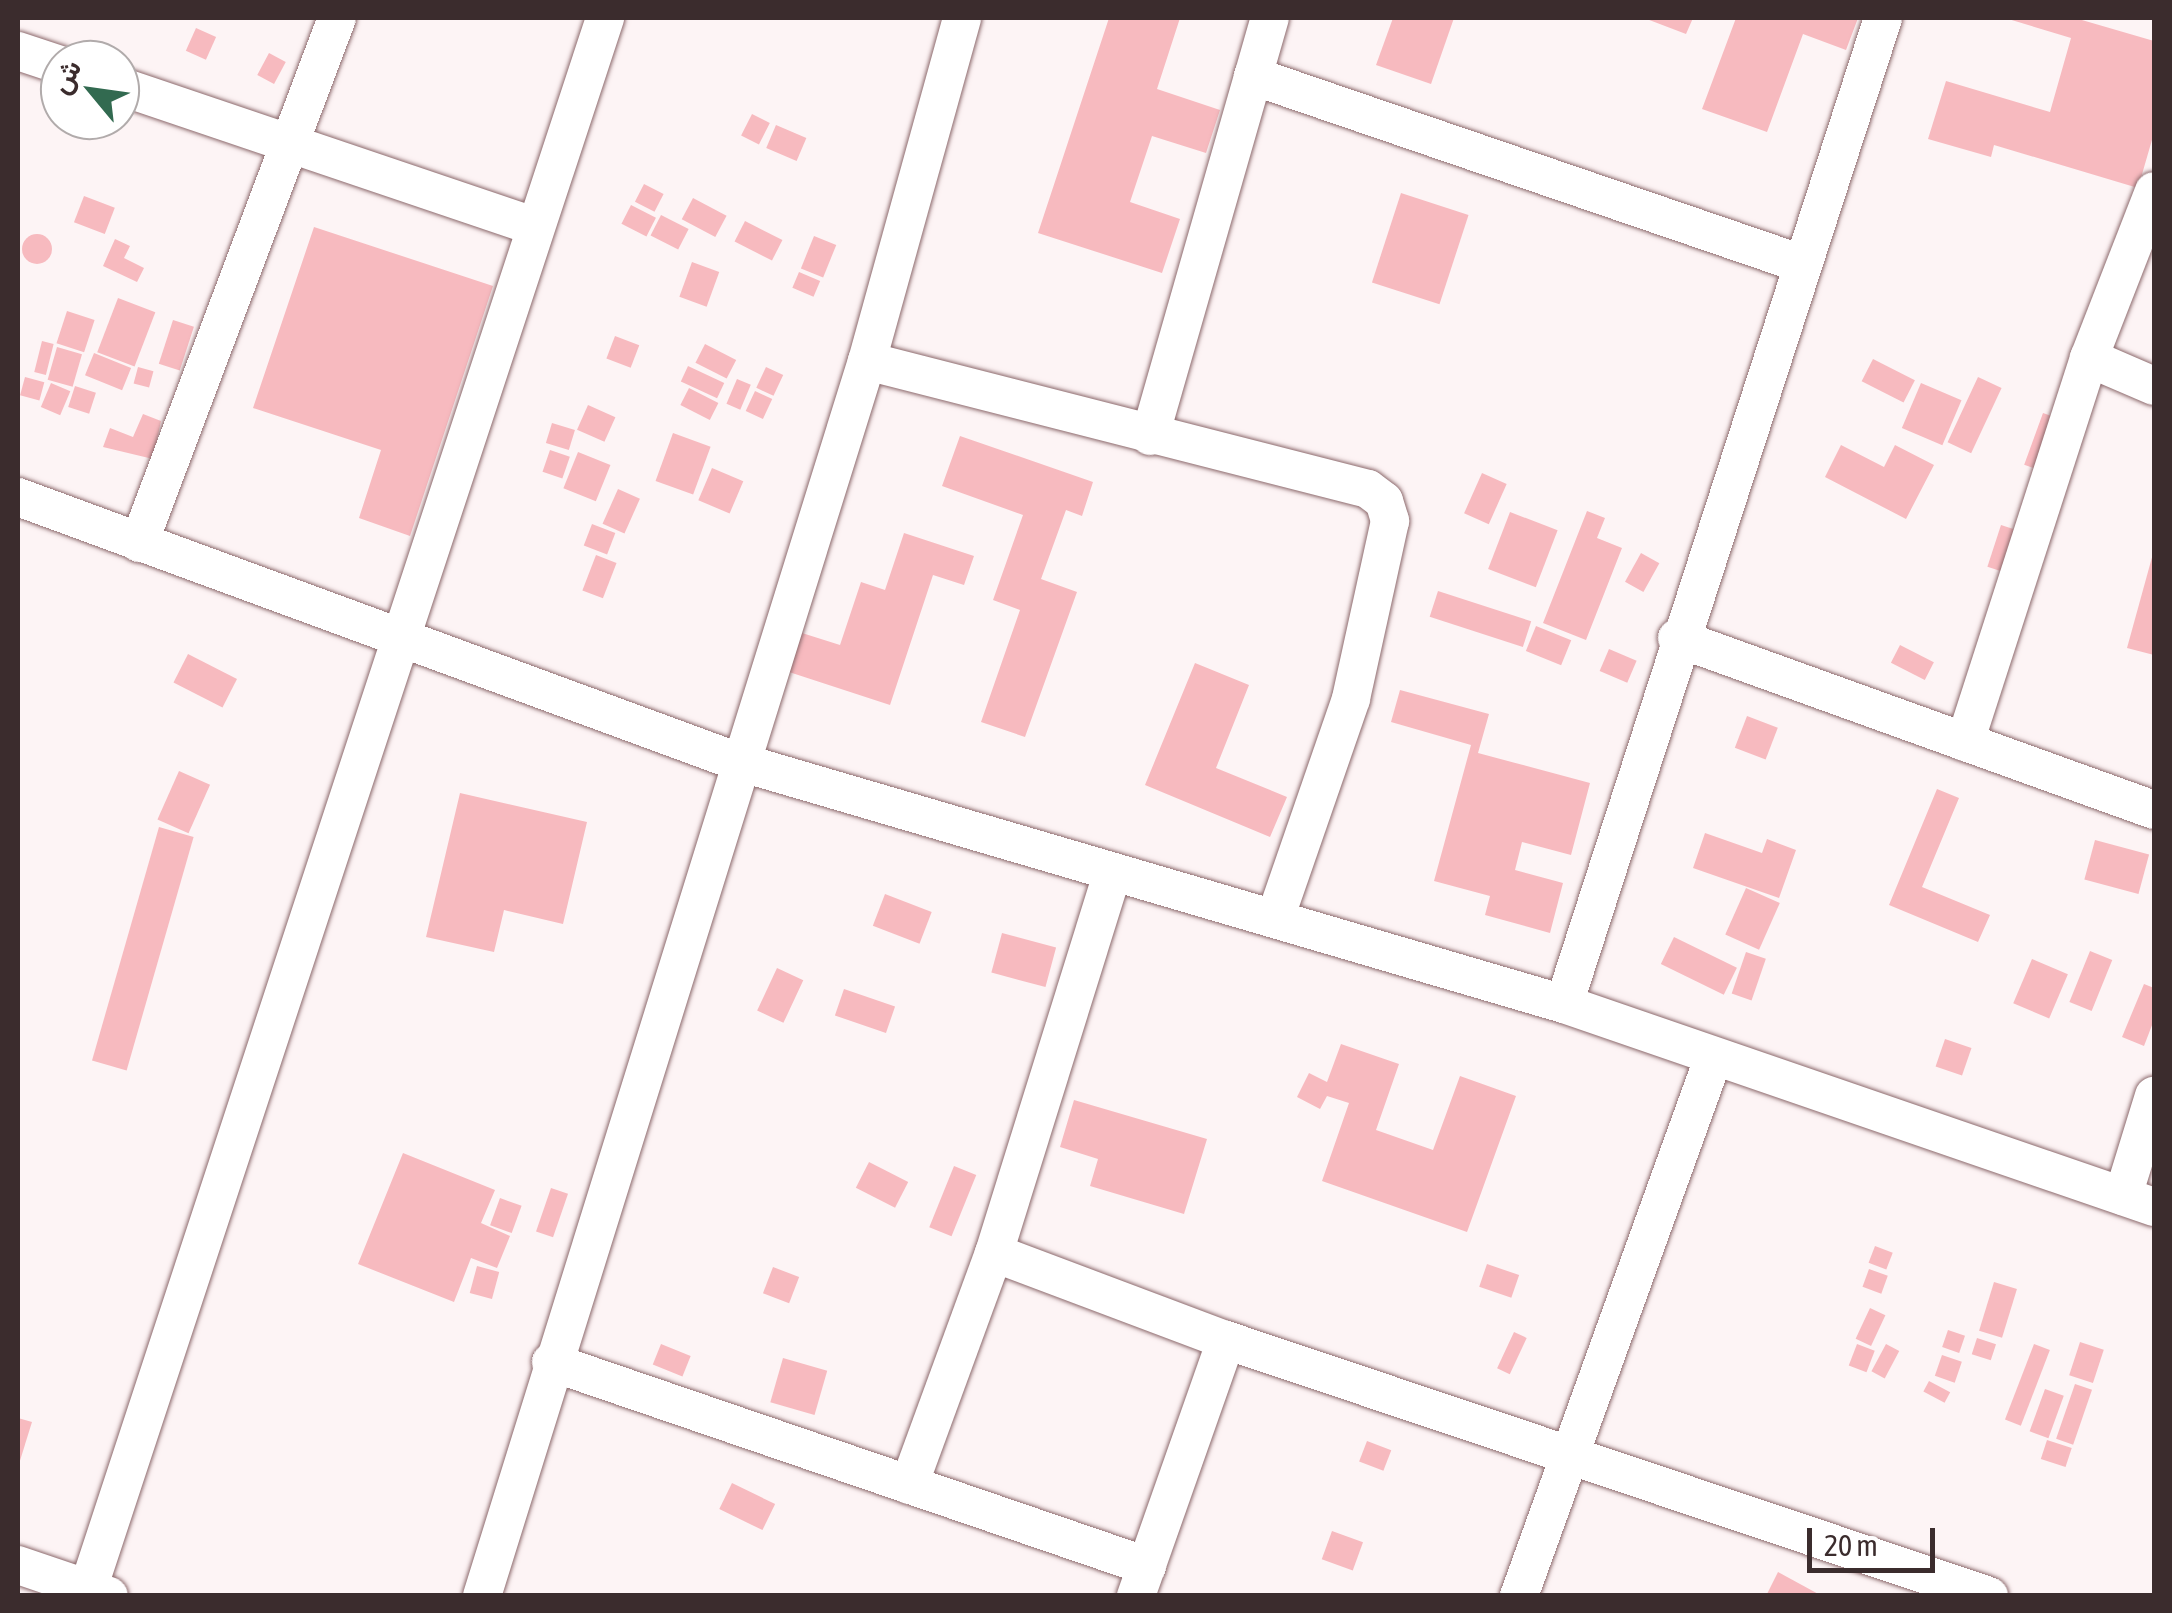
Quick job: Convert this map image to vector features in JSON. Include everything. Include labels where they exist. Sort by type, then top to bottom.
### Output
[{"type":"street","points":[[139,543],[338,18]]},
{"type":"street","points":[[18,1565],[98,1592],[403,639],[530,225],[604,18]]},
{"type":"street","points":[[482,1596],[736,761],[867,361],[962,18]]},
{"type":"street","points":[[1150,436],[1270,18]]},
{"type":"street","points":[[1564,1004],[1677,638],[1882,18]]},
{"type":"street","points":[[1253,76],[1802,264]]},
{"type":"street","points":[[140,93],[530,225]]},
{"type":"street","points":[[1965,742],[2089,358],[2154,191]]},
{"type":"street","points":[[2089,358],[2154,386]]},
{"type":"street","points":[[867,361],[1368,489],[1390,521],[1351,699],[1275,918]]},
{"type":"street","points":[[18,497],[736,761],[1564,1004],[1713,1059],[2139,1202],[2154,1096]]},
{"type":"street","points":[[1677,638],[2154,810]]},
{"type":"street","points":[[909,1485],[994,1253],[1112,874]]},
{"type":"street","points":[[1519,1596],[1713,1059]]},
{"type":"street","points":[[994,1253],[1226,1340],[1568,1453],[1940,1588],[1989,1596]]},
{"type":"street","points":[[552,1362],[909,1485],[1142,1581],[1226,1340]]},
{"type":"building","points":[[1109,18],[1180,18],[1157,89],[1220,110],[1206,153],[1152,136],[1130,202],[1180,219],[1162,273],[1038,233]]},
{"type":"building","points":[[1393,18],[1454,18],[1431,84],[1376,65]]},
{"type":"building","points":[[1644,18],[1693,18],[1686,34]]},
{"type":"building","points":[[1736,18],[1858,18],[1846,50],[1803,34],[1767,132],[1702,109]]},
{"type":"building","points":[[2005,18],[2075,18],[2154,41],[2154,133],[2138,188],[1994,145],[1991,157],[1928,139],[1946,81],[2050,112],[2071,38]]},
{"type":"building","points":[[196,28],[216,37],[206,60],[186,51]]},
{"type":"building","points":[[269,53],[286,62],[274,84],[257,75]]},
{"type":"building","points":[[752,114],[770,123],[759,144],[741,135]]},
{"type":"building","points":[[776,125],[806,138],[797,161],[766,148]]},
{"type":"building","points":[[644,184],[664,194],[655,212],[635,202]]},
{"type":"building","points":[[1401,193],[1469,215],[1439,304],[1372,282]]},
{"type":"building","points":[[84,196],[115,208],[105,234],[74,222]]},
{"type":"building","points":[[693,198],[727,216],[715,237],[682,219]]},
{"type":"building","points":[[631,205],[656,218],[646,236],[621,224]]},
{"type":"building","points":[[661,215],[689,229],[678,250],[651,235]]},
{"type":"building","points":[[745,221],[782,240],[772,261],[735,241]]},
{"type":"building","points":[[314,227],[493,286],[410,536],[359,518],[381,450],[253,408]]},
{"type":"building","points":[[37,234],[48,238],[52,249],[48,260],[37,264],[26,260],[22,249],[26,238]]},
{"type":"building","points":[[814,236],[836,245],[823,277],[801,268]]},
{"type":"building","points":[[115,239],[130,246],[124,258],[144,268],[137,282],[103,266]]},
{"type":"building","points":[[692,262],[719,272],[707,307],[679,297]]},
{"type":"building","points":[[799,272],[820,281],[814,297],[792,288]]},
{"type":"building","points":[[118,298],[155,312],[135,366],[97,352]]},
{"type":"building","points":[[67,311],[95,320],[84,352],[56,343]]},
{"type":"building","points":[[173,320],[194,327],[180,371],[159,364]]},
{"type":"building","points":[[615,336],[639,345],[631,368],[606,358]]},
{"type":"building","points":[[42,341],[54,344],[46,375],[34,372]]},
{"type":"building","points":[[705,344],[736,360],[727,379],[695,363]]},
{"type":"building","points":[[57,347],[82,354],[73,387],[48,380]]},
{"type":"building","points":[[94,353],[131,368],[122,390],[85,375]]},
{"type":"building","points":[[1873,359],[1915,380],[1904,403],[1862,381]]},
{"type":"building","points":[[688,366],[724,383],[717,398],[681,381]]},
{"type":"building","points":[[138,367],[153,371],[149,388],[134,383]]},
{"type":"building","points":[[766,367],[783,375],[773,396],[756,388]]},
{"type":"building","points":[[25,377],[44,382],[39,401],[20,395]]},
{"type":"building","points":[[1978,377],[2002,388],[1971,453],[1948,442]]},
{"type":"building","points":[[737,379],[751,385],[740,410],[726,404]]},
{"type":"building","points":[[51,383],[70,391],[60,415],[41,407]]},
{"type":"building","points":[[1921,383],[1962,400],[1942,445],[1902,428]]},
{"type":"building","points":[[75,386],[96,393],[89,414],[68,407]]},
{"type":"building","points":[[689,388],[718,403],[710,420],[680,405]]},
{"type":"building","points":[[755,391],[772,399],[763,419],[746,411]]},
{"type":"building","points":[[588,405],[615,417],[604,442],[577,430]]},
{"type":"building","points":[[2043,413],[2065,421],[2046,473],[2024,465]]},
{"type":"building","points":[[143,414],[161,421],[153,459],[103,447],[110,428],[133,437]]},
{"type":"building","points":[[552,423],[575,430],[569,450],[546,443]]},
{"type":"building","points":[[673,433],[711,447],[693,495],[656,481]]},
{"type":"building","points":[[960,436],[1093,482],[1082,516],[1066,510],[1041,579],[1077,592],[1025,737],[981,722],[1020,610],[993,600],[1023,515],[942,486]]},
{"type":"building","points":[[1841,445],[1884,467],[1895,445],[1934,465],[1906,519],[1825,477]]},
{"type":"building","points":[[550,450],[570,457],[562,479],[543,472]]},
{"type":"building","points":[[578,452],[610,465],[596,501],[563,488]]},
{"type":"building","points":[[712,468],[743,481],[730,514],[698,500]]},
{"type":"building","points":[[1482,473],[1507,484],[1489,524],[1464,513]]},
{"type":"building","points":[[618,489],[640,499],[624,533],[603,524]]},
{"type":"building","points":[[1587,511],[1605,518],[1597,538],[1622,548],[1586,640],[1543,623]]},
{"type":"building","points":[[1510,512],[1558,530],[1536,587],[1488,569]]},
{"type":"building","points":[[592,524],[615,533],[607,554],[584,545]]},
{"type":"building","points":[[2001,525],[2025,533],[2011,575],[1987,567]]},
{"type":"building","points":[[904,533],[974,556],[964,585],[933,575],[890,705],[789,672],[802,633],[840,645],[861,582],[885,590]]},
{"type":"building","points":[[2154,550],[2154,655],[2127,648]]},
{"type":"building","points":[[1641,553],[1659,563],[1643,592],[1625,582]]},
{"type":"building","points":[[596,555],[617,563],[603,598],[582,590]]},
{"type":"building","points":[[1438,591],[1531,621],[1523,647],[1430,617]]},
{"type":"building","points":[[1536,626],[1571,640],[1561,665],[1526,651]]},
{"type":"building","points":[[1900,645],[1934,662],[1925,680],[1891,663]]},
{"type":"building","points":[[1609,649],[1637,661],[1627,683],[1600,671]]},
{"type":"building","points":[[188,654],[237,679],[222,707],[173,683]]},
{"type":"building","points":[[1195,663],[1249,685],[1216,768],[1287,797],[1270,837],[1145,785]]},
{"type":"building","points":[[1400,690],[1489,714],[1478,753],[1590,783],[1571,855],[1522,842],[1515,870],[1563,883],[1550,933],[1485,915],[1490,896],[1434,881],[1471,745],[1391,722]]},
{"type":"building","points":[[1747,716],[1778,728],[1766,760],[1735,748]]},
{"type":"building","points":[[179,771],[210,785],[189,833],[157,819]]},
{"type":"building","points":[[1937,789],[1959,798],[1922,887],[1990,915],[1978,942],[1889,905]]},
{"type":"building","points":[[460,793],[587,822],[563,924],[504,910],[494,952],[426,937]]},
{"type":"building","points":[[159,827],[194,837],[127,1071],[92,1061]]},
{"type":"building","points":[[1705,833],[1762,853],[1767,839],[1796,850],[1779,898],[1693,868]]},
{"type":"building","points":[[2095,840],[2149,854],[2138,894],[2084,880]]},
{"type":"building","points":[[1746,888],[1780,903],[1759,950],[1725,935]]},
{"type":"building","points":[[885,894],[932,912],[919,944],[873,926]]},
{"type":"building","points":[[1002,933],[1056,947],[1045,987],[991,973]]},
{"type":"building","points":[[1674,937],[1737,968],[1724,995],[1661,964]]},
{"type":"building","points":[[2090,951],[2112,960],[2092,1011],[2069,1002]]},
{"type":"building","points":[[1746,952],[1766,959],[1752,1000],[1732,994]]},
{"type":"building","points":[[2032,959],[2068,974],[2049,1018],[2013,1003]]},
{"type":"building","points":[[777,968],[803,980],[783,1023],[757,1011]]},
{"type":"building","points":[[2144,984],[2154,988],[2154,1020],[2144,1046],[2122,1037]]},
{"type":"building","points":[[844,989],[895,1007],[886,1033],[835,1015]]},
{"type":"building","points":[[1945,1039],[1971,1048],[1962,1076],[1936,1066]]},
{"type":"building","points":[[1341,1044],[1399,1064],[1376,1130],[1433,1150],[1460,1076],[1516,1096],[1467,1232],[1322,1181],[1349,1103],[1327,1096],[1320,1109],[1297,1097],[1309,1073],[1327,1082]]},
{"type":"building","points":[[1074,1100],[1207,1139],[1184,1214],[1090,1186],[1098,1159],[1060,1147]]},
{"type":"building","points":[[403,1153],[495,1190],[481,1223],[510,1236],[497,1268],[471,1258],[454,1302],[358,1264]]},
{"type":"building","points":[[869,1162],[908,1182],[895,1208],[856,1188]]},
{"type":"building","points":[[954,1166],[976,1175],[952,1236],[929,1227]]},
{"type":"building","points":[[551,1188],[568,1194],[553,1237],[536,1231]]},
{"type":"building","points":[[500,1198],[522,1206],[512,1233],[490,1225]]},
{"type":"building","points":[[1875,1246],[1893,1253],[1886,1270],[1869,1263]]},
{"type":"building","points":[[1487,1264],[1519,1275],[1511,1298],[1479,1287]]},
{"type":"building","points":[[477,1266],[499,1272],[492,1299],[470,1293]]},
{"type":"building","points":[[773,1267],[799,1277],[789,1303],[763,1293]]},
{"type":"building","points":[[1869,1269],[1888,1276],[1881,1294],[1863,1287]]},
{"type":"building","points":[[1994,1282],[2017,1289],[2002,1338],[1979,1331]]},
{"type":"building","points":[[1870,1308],[1885,1315],[1871,1346],[1856,1339]]},
{"type":"building","points":[[1948,1330],[1965,1336],[1959,1353],[1942,1347]]},
{"type":"building","points":[[1514,1332],[1527,1338],[1510,1374],[1497,1368]]},
{"type":"building","points":[[1977,1338],[1996,1344],[1991,1360],[1972,1354]]},
{"type":"building","points":[[2080,1342],[2104,1350],[2093,1383],[2069,1375]]},
{"type":"building","points":[[661,1344],[691,1356],[682,1376],[653,1364]]},
{"type":"building","points":[[1857,1344],[1875,1351],[1866,1372],[1849,1365]]},
{"type":"building","points":[[1886,1344],[1899,1351],[1885,1378],[1871,1371]]},
{"type":"building","points":[[2034,1344],[2050,1350],[2021,1426],[2005,1420]]},
{"type":"building","points":[[1942,1355],[1962,1362],[1955,1383],[1935,1376]]},
{"type":"building","points":[[783,1358],[827,1371],[815,1415],[770,1402]]},
{"type":"building","points":[[1929,1381],[1950,1392],[1945,1403],[1923,1392]]},
{"type":"building","points":[[2075,1384],[2092,1390],[2073,1445],[2056,1439]]},
{"type":"building","points":[[2045,1389],[2064,1396],[2048,1438],[2030,1431]]},
{"type":"building","points":[[18,1418],[32,1422],[18,1467]]},
{"type":"building","points":[[2047,1440],[2072,1448],[2066,1467],[2041,1459]]},
{"type":"building","points":[[1367,1441],[1391,1450],[1383,1471],[1359,1462]]},
{"type":"building","points":[[732,1483],[775,1504],[762,1530],[719,1509]]},
{"type":"building","points":[[1332,1531],[1363,1542],[1353,1570],[1322,1559]]},
{"type":"building","points":[[1778,1572],[1822,1596],[1766,1596]]}]
